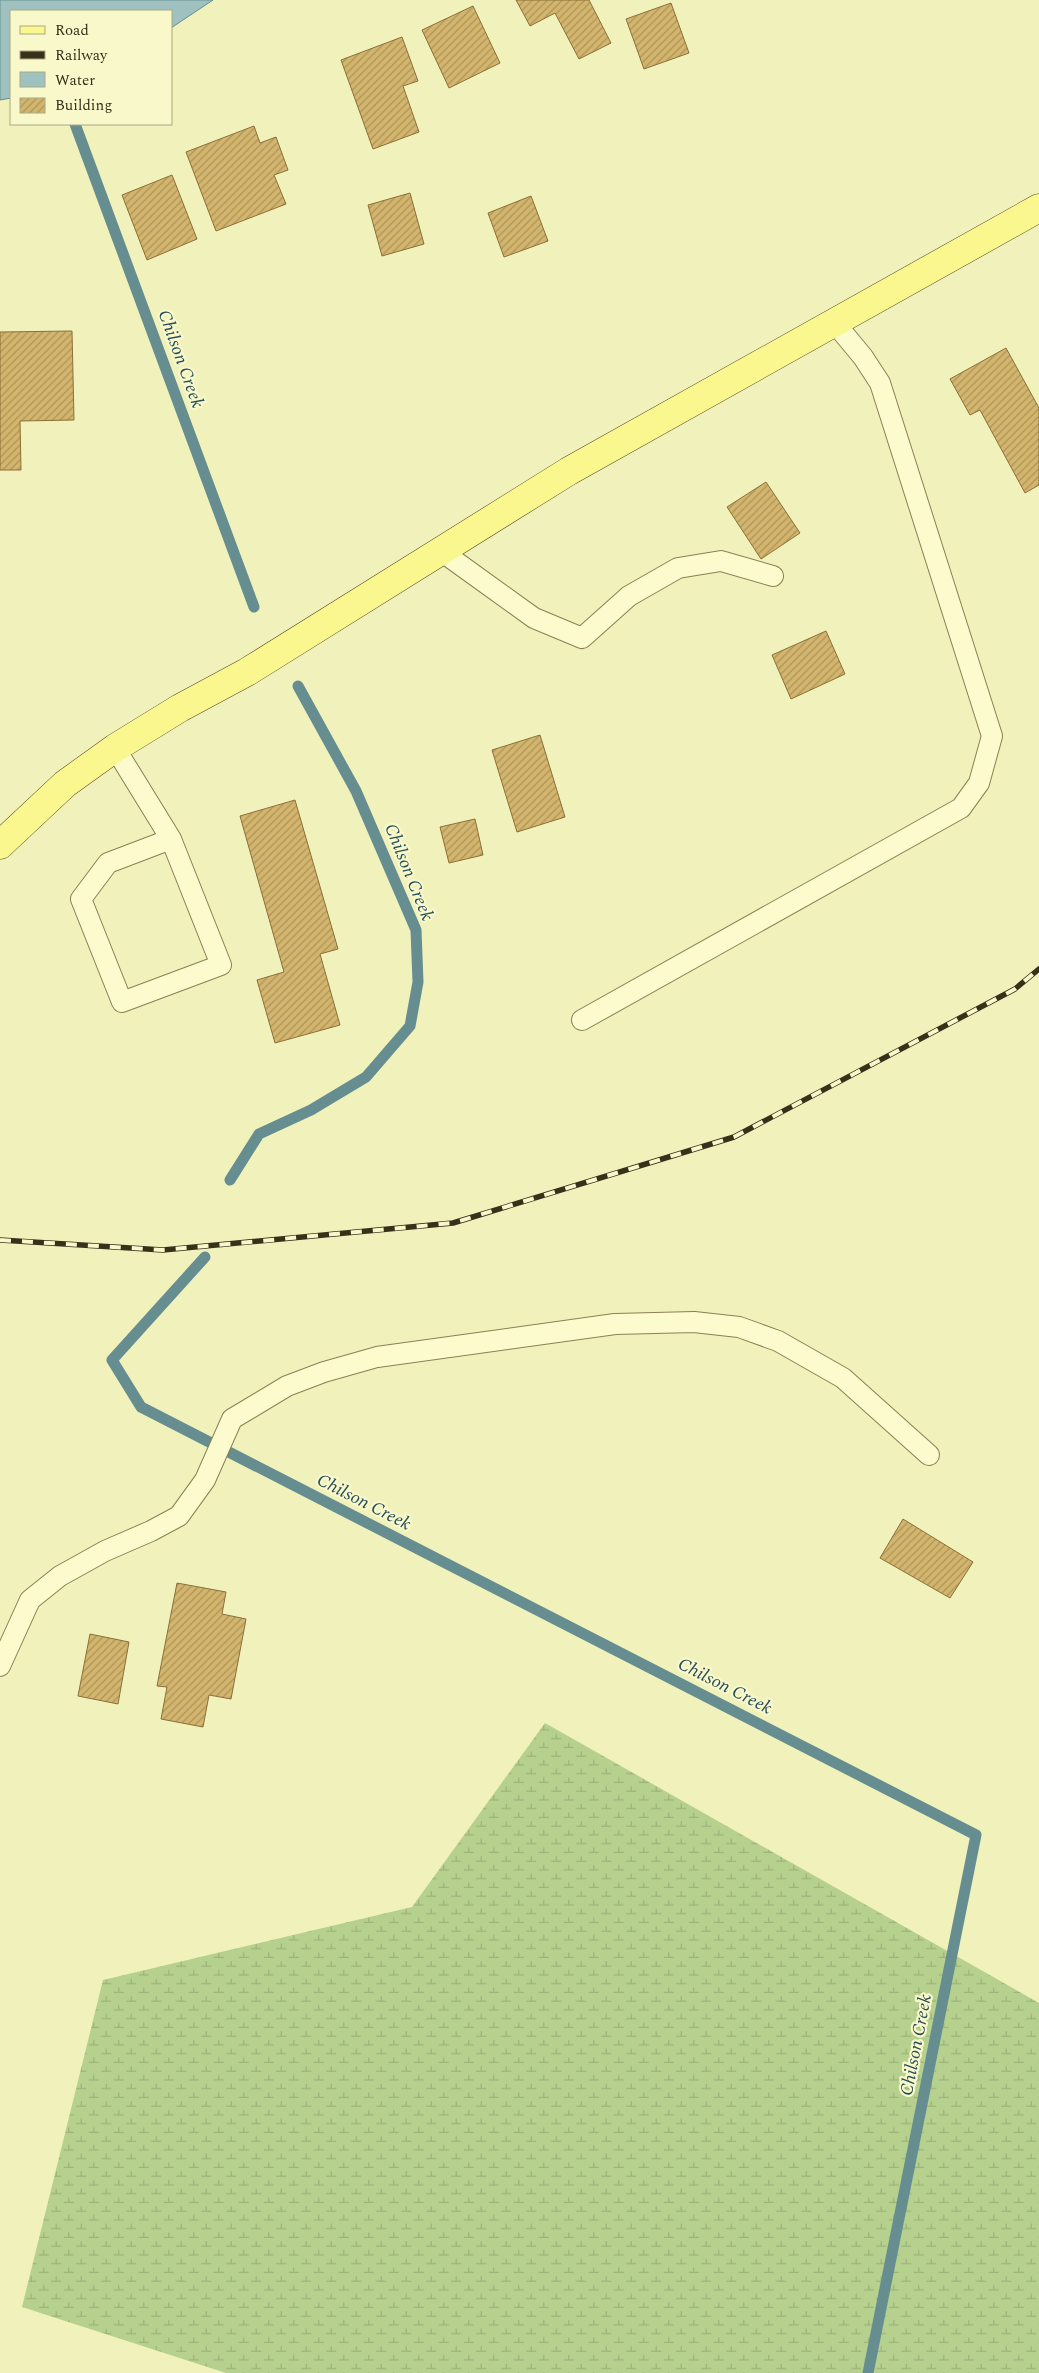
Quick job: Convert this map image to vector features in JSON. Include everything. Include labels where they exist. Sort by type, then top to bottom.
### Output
[{"type":"main road","points":[[0,845],[65,784],[115,748],[180,708],[247,672],[569,471],[1039,208]]},
{"type":"lane","points":[[582,1020],[961,808],[979,783],[992,736],[880,383],[863,357],[834,322]]},
{"type":"lane","points":[[441,552],[534,618],[582,638],[629,596],[678,568],[721,561],[772,576]]},
{"type":"lane","points":[[115,748],[171,839],[221,965],[122,1002],[81,898],[108,864],[171,839]]},
{"type":"lane","points":[[0,1666],[30,1600],[60,1576],[98,1555],[179,1516],[204,1480],[232,1419],[287,1386],[324,1372],[377,1357],[615,1324],[694,1322],[739,1327],[778,1341],[842,1378],[929,1455]]},
{"type":"green space","points":[[545,1723],[1039,2003],[1039,2373],[226,2373],[22,2307],[103,1980],[412,1907]]},
{"type":"water","points":[[0,0],[213,0],[172,27],[172,10],[10,10],[10,98],[0,100]]},
{"type":"building","points":[[516,0],[589,0],[611,43],[579,59],[555,13],[530,26]]},
{"type":"building","points":[[671,3],[689,53],[644,69],[626,19]]},
{"type":"building","points":[[473,6],[500,63],[449,88],[422,30]]},
{"type":"building","points":[[402,37],[418,81],[403,86],[419,132],[373,149],[341,60]]},
{"type":"building","points":[[254,126],[260,143],[276,137],[288,170],[274,175],[286,204],[216,231],[186,152]]},
{"type":"building","points":[[172,175],[197,239],[147,260],[122,195]]},
{"type":"building","points":[[410,193],[424,244],[382,256],[368,205]]},
{"type":"building","points":[[531,196],[548,241],[504,257],[488,213]]},
{"type":"building","points":[[72,331],[74,420],[20,421],[21,470],[0,470],[0,332]]},
{"type":"building","points":[[1006,348],[1039,408],[1039,485],[1025,493],[980,410],[970,415],[950,379]]},
{"type":"building","points":[[766,482],[800,533],[761,559],[727,507]]},
{"type":"building","points":[[826,631],[845,674],[791,699],[772,655]]},
{"type":"building","points":[[540,735],[565,817],[517,832],[492,750]]},
{"type":"building","points":[[295,800],[338,949],[320,954],[340,1025],[275,1043],[257,980],[284,972],[240,816]]},
{"type":"building","points":[[475,819],[483,855],[449,863],[440,827]]},
{"type":"building","points":[[903,1519],[973,1562],[950,1598],[880,1558]]},
{"type":"building","points":[[177,1583],[226,1592],[222,1614],[246,1619],[231,1699],[209,1695],[203,1727],[161,1719],[167,1687],[157,1686]]},
{"type":"building","points":[[90,1634],[129,1642],[118,1704],[78,1696]]},
{"type":"waterway","name":"Chilson Creek","points":[[75,125],[254,607]]},
{"type":"waterway","name":"Chilson Creek","points":[[230,1180],[259,1134],[311,1110],[366,1077],[410,1026],[418,982],[416,930],[356,791],[298,686]]},
{"type":"waterway","name":"Chilson Creek","points":[[205,1257],[112,1360],[141,1407],[976,1835],[868,2373]]},
{"type":"railway","points":[[0,1240],[163,1250],[453,1223],[734,1137],[1015,989],[1039,969]]}]
